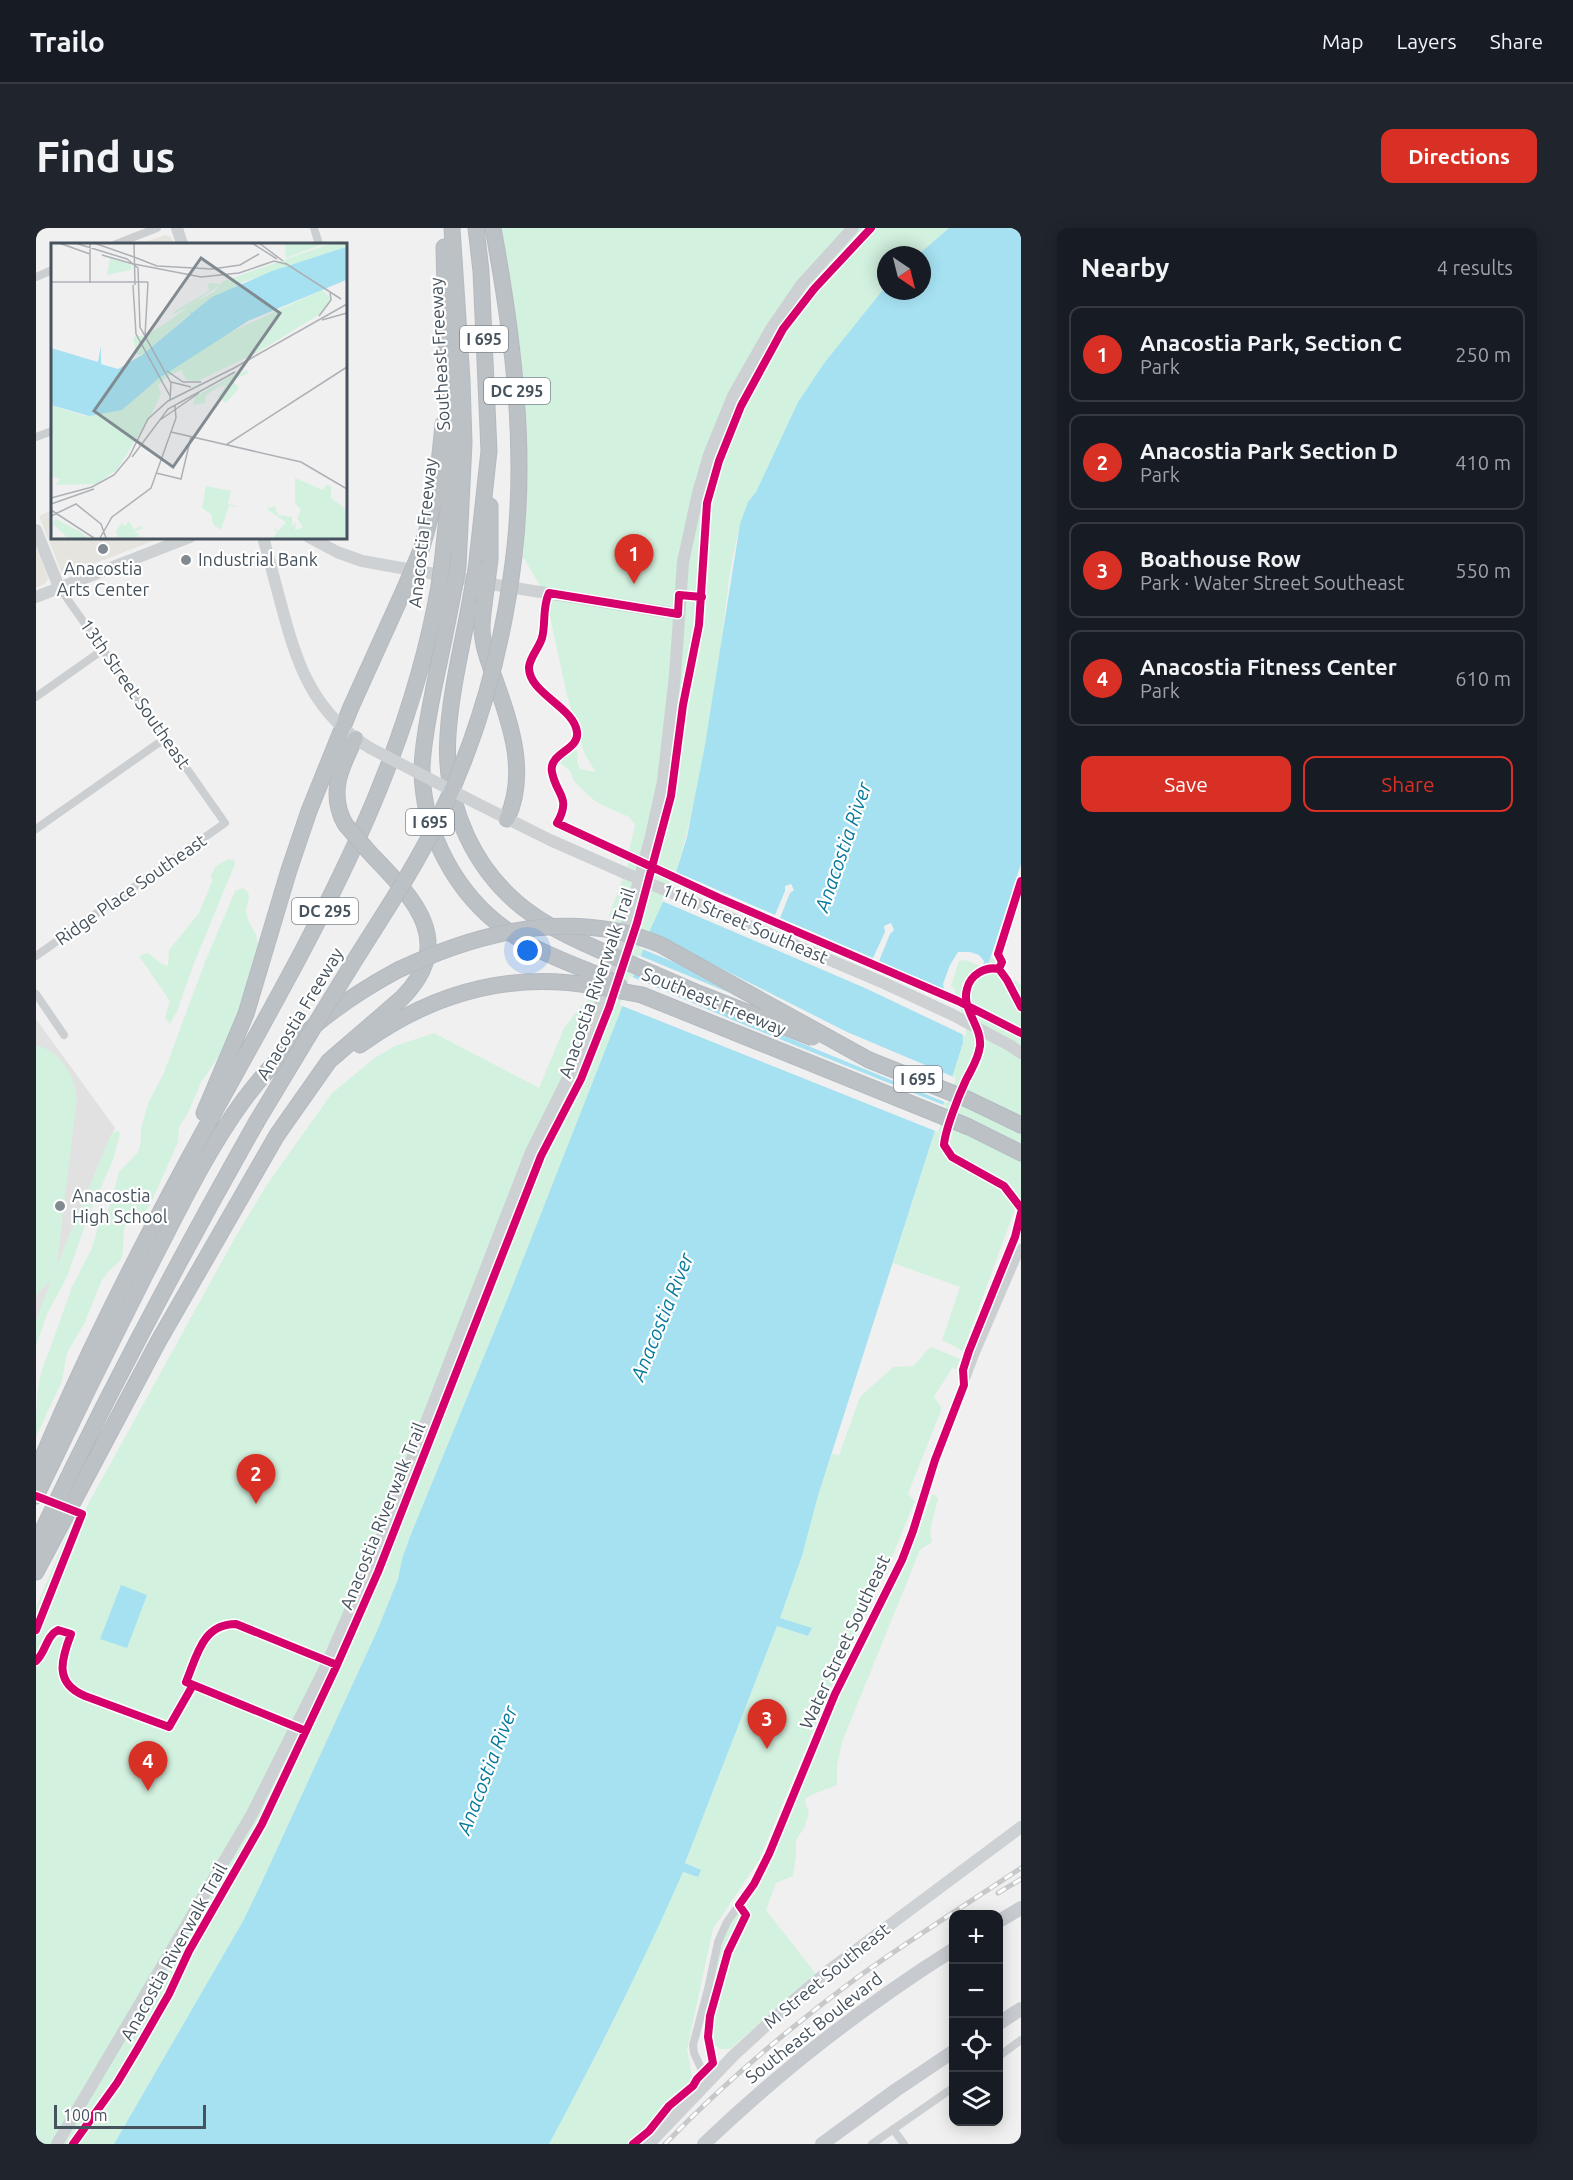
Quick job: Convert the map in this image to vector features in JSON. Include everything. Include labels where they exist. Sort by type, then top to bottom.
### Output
[{"type":"highway","name":"Anacostia Freeway","points":[[36,1473],[96,1338],[159,1215],[301,957],[354,850],[380,791],[408,713],[439,586],[450,489],[452,430],[447,379],[443,228]]},
{"type":"highway","name":"Southeast Freeway","points":[[452,228],[464,443],[458,567],[424,739],[423,783],[433,830],[443,855],[457,879],[474,901],[494,920],[531,946],[596,981],[642,995],[958,1122],[1021,1153]]},
{"type":"highway","name":"Southeast Freeway","points":[[476,228],[481,271],[489,451],[476,570],[448,735],[449,780],[452,797],[461,823],[482,863],[512,898],[548,925],[698,993],[967,1099],[1021,1125]]},
{"type":"highway","name":"Anacostia Freeway","points":[[36,1544],[148,1319],[256,1123],[404,883],[442,810],[468,751],[485,699],[501,637],[514,556],[520,482],[518,400],[506,296],[494,228]]},
{"type":"highway","points":[[159,1215],[246,1014],[301,832],[421,550],[435,499],[447,379]]},
{"type":"highway","points":[[489,451],[490,560],[482,630],[487,655],[510,729],[517,763],[514,799],[507,819]]},
{"type":"highway","points":[[36,1572],[176,1309],[287,1120],[329,1061],[412,988],[419,977],[425,961],[427,936],[420,912],[409,894],[345,824],[338,805],[336,786],[340,769],[355,739]]},
{"type":"highway","points":[[36,1496],[161,1245],[212,1149],[238,1108],[273,1065],[315,1025],[351,998],[398,970],[449,949],[510,932],[563,926],[609,928],[661,945],[869,1060]]},
{"type":"highway","points":[[287,1120],[315,1085],[341,1059],[378,1032],[426,1006],[468,991],[513,982],[596,981]]},
{"type":"main road","points":[[1003,1919],[1021,1908]]},
{"type":"main road","name":"Southeast Boulevard","points":[[704,2144],[767,2086],[818,2045],[892,1990],[949,1952]]},
{"type":"main road","points":[[1003,2020],[1021,2009]]},
{"type":"main road","points":[[822,2144],[949,2054]]},
{"type":"street","points":[[119,243],[157,228]]},
{"type":"street","points":[[177,228],[182,243]]},
{"type":"street","points":[[314,228],[319,243]]},
{"type":"street","points":[[57,2144],[232,1849],[293,1734],[375,1554],[531,1152],[580,1054],[618,957],[663,781],[673,699],[683,562],[709,454],[733,396],[758,349],[788,303],[818,265],[853,228]]},
{"type":"street","points":[[36,277],[51,270]]},
{"type":"street","points":[[36,437],[51,431]]},
{"type":"street","name":"13th Street Southeast","points":[[36,530],[59,587],[225,822]]},
{"type":"street","points":[[36,597],[187,538]]},
{"type":"street","name":"11th Street Southeast","points":[[263,538],[290,638],[305,678],[323,707],[355,739],[558,844],[884,983],[953,1015],[1016,1049]]},
{"type":"street","points":[[311,538],[345,555],[381,565],[678,614]]},
{"type":"street","points":[[36,697],[104,649]]},
{"type":"street","points":[[36,830],[157,744],[167,740]]},
{"type":"street","name":"Ridge Place Southeast","points":[[36,956],[225,822]]},
{"type":"street","points":[[36,994],[64,1035]]},
{"type":"street","name":"Water Street Southeast","points":[[708,2083],[694,2054],[693,2045],[718,1942],[727,1922],[748,1893],[765,1862],[835,1694],[902,1560],[935,1460],[973,1361],[1020,1253]]},
{"type":"street","name":"M Street Southeast","points":[[649,2144],[746,2043],[811,1985],[1021,1827]]},
{"type":"street","points":[[1003,2053],[1021,2040]]},
{"type":"street","points":[[872,2144],[949,2090]]},
{"type":"street","points":[[893,2129],[904,2144]]},
{"type":"shaded area","points":[[165,235],[171,237],[174,243],[142,243]]},
{"type":"shaded area","points":[[51,510],[51,538],[160,538],[65,575],[61,571],[39,516]]},
{"type":"shaded area","points":[[36,546],[48,578],[46,583],[36,588]]},
{"type":"shaded area","name":"Anacostia High School","points":[[36,1019],[115,1128],[36,1322]]},
{"type":"green space","points":[[500,228],[949,228],[928,246],[877,246],[877,297],[825,362],[798,402],[748,506],[741,524],[731,566],[707,733],[696,791],[675,876],[507,1300],[411,1534],[398,1579],[377,1631],[260,1886],[243,1921],[114,2144],[36,2144],[36,1607],[76,1513],[82,1515],[236,1236],[268,1183],[332,1093],[376,1057],[395,1046],[434,1033],[539,1088],[564,1028],[581,1006],[592,998],[613,941],[609,915],[632,854],[629,852],[635,825],[629,817],[598,803],[589,796],[574,781],[570,771],[560,763],[568,748],[574,747],[578,753],[577,761],[580,769],[596,772],[585,755],[567,695],[545,594],[523,557],[527,503],[526,396]]},
{"type":"green space","points":[[228,859],[234,860],[235,864],[170,1024],[165,1018],[170,1001],[139,956],[148,953],[168,966],[169,950],[199,913],[213,879],[210,877],[216,866]]},
{"type":"green space","points":[[243,888],[248,892],[246,910],[258,943],[248,986],[233,1028],[220,1055],[201,1082],[188,1113],[179,1127],[178,1142],[151,1203],[145,1212],[130,1218],[124,1228],[121,1260],[102,1280],[85,1322],[67,1353],[62,1381],[36,1437],[37,1395],[43,1365],[72,1287],[92,1248],[98,1227],[109,1209],[119,1172],[138,1152],[141,1128],[149,1101],[163,1075],[205,962],[235,891]]},
{"type":"green space","points":[[991,956],[1007,974],[1021,985],[1021,1202],[1015,1209],[963,1351],[942,1340],[960,1287],[893,1263],[839,1432],[963,1043],[949,981],[957,959],[989,962]]},
{"type":"green space","name":"Anacostia High School","points":[[36,1045],[53,1053],[65,1065],[73,1080],[77,1098],[57,1264],[53,1275],[111,1134],[118,1130],[120,1134],[113,1160],[89,1214],[67,1277],[47,1314],[36,1346],[36,1320],[51,1281],[36,1295]]},
{"type":"green space","points":[[932,1347],[960,1359],[956,1369],[952,1368],[934,1397],[942,1408],[908,1494],[915,1501],[885,1574],[831,1689],[759,1860],[713,1929],[687,2049],[694,2086],[647,2144],[549,2144],[619,2009],[683,1872],[698,1877],[700,1870],[685,1863],[777,1626],[809,1636],[811,1628],[780,1618],[802,1556],[815,1504],[832,1454],[839,1455],[860,1397],[893,1367],[914,1366]]},
{"type":"green space","points":[[932,1495],[938,1499],[930,1530],[932,1542],[920,1550],[842,1742],[837,1765],[837,1785],[806,1799],[805,1803],[809,1813],[804,1828],[796,1840],[793,1876],[776,1883],[766,1910],[816,1974],[730,2049],[720,2049],[713,2044],[703,2029],[719,1947],[726,1929],[752,1893],[754,1895],[765,1873],[847,1674],[864,1650],[877,1623],[910,1553]]},
{"type":"water","name":"Anacostia River","points":[[949,228],[1021,228],[1021,864],[989,962],[984,964],[966,957],[957,959],[949,981],[962,1025],[963,1043],[817,1499],[802,1556],[780,1618],[812,1628],[808,1636],[777,1626],[685,1863],[701,1870],[698,1877],[683,1872],[619,2010],[549,2144],[114,2144],[243,1921],[377,1631],[398,1579],[411,1534],[507,1300],[651,928],[675,876],[687,837],[705,745],[740,524],[748,502],[756,492],[798,402],[825,362],[877,297],[877,300],[931,300],[931,246],[928,246]]},
{"type":"water","points":[[121,1585],[147,1595],[127,1648],[100,1639]]},
{"type":"pier","points":[[674,871],[775,915],[785,886],[791,884],[794,890],[790,893],[780,918],[873,958],[885,932],[884,926],[891,923],[894,930],[890,934],[879,961],[944,989],[943,984],[950,965],[958,952],[979,955],[984,961],[983,967],[966,960],[959,961],[951,987],[954,988],[965,1024],[966,1036],[865,988],[662,901]]},
{"type":"pier","points":[[647,931],[847,1032],[956,1078],[947,1103],[631,973],[638,955],[730,993],[676,963],[640,948]]},
{"type":"pier","points":[[630,976],[946,1106],[938,1132],[620,1005]]},
{"type":"railway","points":[[665,2144],[734,2078],[833,1996],[898,1949],[1021,1868]]},
{"type":"railway","points":[[998,1893],[1021,1879]]},
{"type":"cycle path","name":"Anacostia Riverwalk Trail","points":[[73,2144],[117,2083],[138,2048],[169,1994],[189,1951],[262,1824],[378,1572],[541,1156],[581,1079],[609,1008],[637,923],[671,796],[683,705],[699,625],[707,503],[719,461],[741,406],[783,329],[814,289],[871,228]]},
{"type":"cycle path","points":[[702,597],[679,595],[678,614],[549,593],[542,638],[529,667],[536,685],[568,715],[577,732],[574,743],[555,760],[552,766],[554,780],[563,802],[557,823],[719,898],[958,1001],[1021,1033]]},
{"type":"cycle path","points":[[999,969],[1002,962],[998,954],[1021,881]]},
{"type":"cycle path","points":[[1021,1007],[999,969],[984,970],[971,980],[967,989],[967,1004],[978,1031],[980,1046],[953,1112],[944,1145],[952,1157],[1004,1186],[1021,1208]]},
{"type":"cycle path","points":[[633,2144],[649,2131],[669,2106],[693,2086],[713,2063],[708,2037],[710,2016],[728,1952],[746,1915],[739,1905],[754,1884],[769,1854],[835,1694],[902,1560],[935,1460],[964,1385],[963,1370],[969,1351],[1015,1237],[1021,1213]]},
{"type":"cycle path","points":[[36,1496],[82,1514],[36,1630]]},
{"type":"cycle path","points":[[306,1731],[186,1682],[202,1643],[215,1629],[236,1624],[337,1665]]},
{"type":"cycle path","points":[[36,1661],[54,1633],[58,1630],[71,1634],[63,1670],[64,1678],[75,1691],[169,1727],[193,1685]]},
{"type":"place","name":"Anacostia Arts Center","points":[[103,549]]},
{"type":"place","name":"Industrial Bank","points":[[186,560]]},
{"type":"place","name":"Anacostia Park, Section C","points":[[634,584]]},
{"type":"place","name":"Anacostia High School","points":[[60,1206]]},
{"type":"place","name":"Anacostia Park Section D","points":[[256,1504]]},
{"type":"place","name":"Boathouse Row","points":[[767,1749]]},
{"type":"place","name":"Anacostia Fitness Center","points":[[148,1791]]}]
